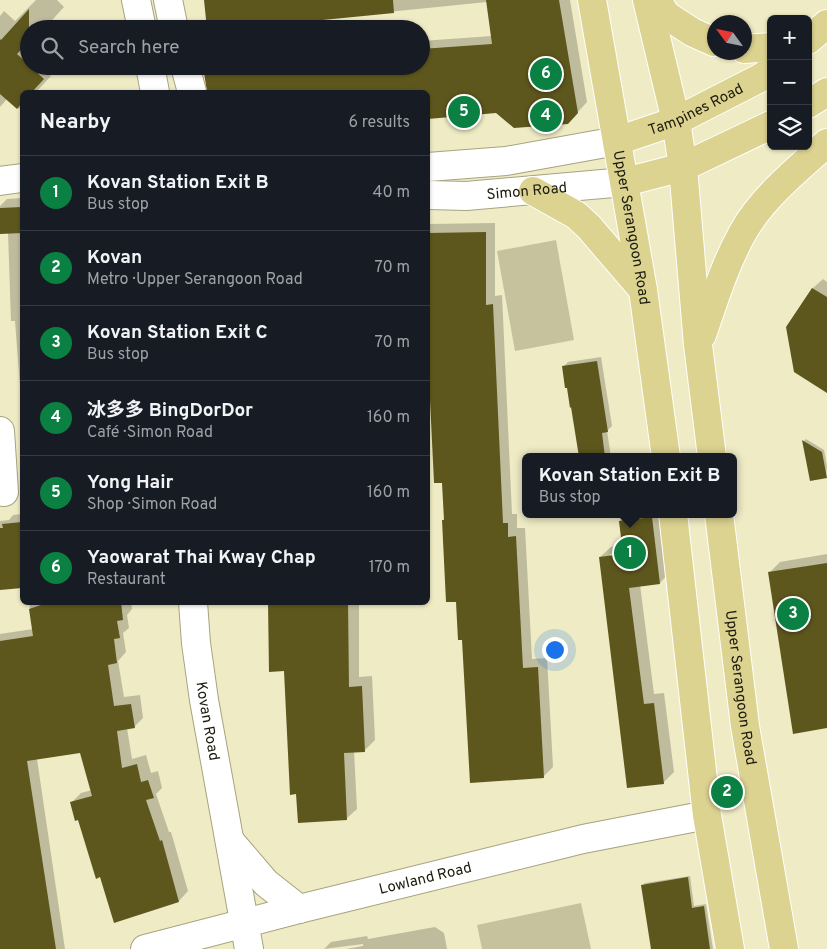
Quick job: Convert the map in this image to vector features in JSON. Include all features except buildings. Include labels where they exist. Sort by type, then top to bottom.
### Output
[{"type":"main road","name":"Upper Serangoon Road","points":[[592,0],[643,290],[665,453]]},
{"type":"main road","points":[[647,0],[676,121],[683,167],[698,345],[712,453]]},
{"type":"main road","points":[[656,0],[666,15],[692,32],[707,39]]},
{"type":"main road","points":[[812,37],[827,24]]},
{"type":"main road","points":[[752,48],[767,47]]},
{"type":"main road","name":"Tampines Road","points":[[617,141],[676,121],[767,73]]},
{"type":"main road","points":[[812,101],[827,92]]},
{"type":"main road","points":[[625,182],[683,167],[767,127]]},
{"type":"main road","points":[[698,345],[723,275],[743,231],[782,184],[827,143]]},
{"type":"main road","points":[[533,191],[576,215],[589,227],[643,290]]},
{"type":"main road","points":[[673,518],[706,815],[730,949]]},
{"type":"main road","name":"Upper Serangoon Road","points":[[719,518],[745,726],[784,949]]},
{"type":"street","points":[[136,0],[140,20]]},
{"type":"street","points":[[168,0],[172,20]]},
{"type":"street","points":[[152,75],[155,90]]},
{"type":"street","points":[[187,75],[191,90]]},
{"type":"street","name":"Simon Road","points":[[430,167],[506,161],[617,141]]},
{"type":"street","points":[[0,181],[20,178]]},
{"type":"street","name":"Simon Road","points":[[430,196],[466,196],[625,182]]},
{"type":"street","points":[[0,431],[4,492]]},
{"type":"street","name":"Kovan Road","points":[[193,605],[196,643],[204,700],[247,936]]},
{"type":"street","name":"Lowland Road","points":[[145,949],[247,936],[299,909],[582,839],[706,815]]},
{"type":"street","points":[[229,840],[266,883],[299,909]]},
{"type":"shaded area","points":[[556,240],[574,340],[515,351],[497,251]]},
{"type":"shaded area","points":[[581,903],[591,949],[482,949],[477,925]]},
{"type":"place","name":"Yaowarat Thai Kway Chap","points":[[546,74]]},
{"type":"place","name":"Yong Hair","points":[[464,112]]},
{"type":"place","name":"冰多多 BingDorDor","points":[[546,116]]},
{"type":"place","name":"Kovan Station Exit B","points":[[630,553]]},
{"type":"place","name":"Kovan Station Exit C","points":[[793,614]]},
{"type":"place","name":"Kovan","points":[[727,792]]}]
